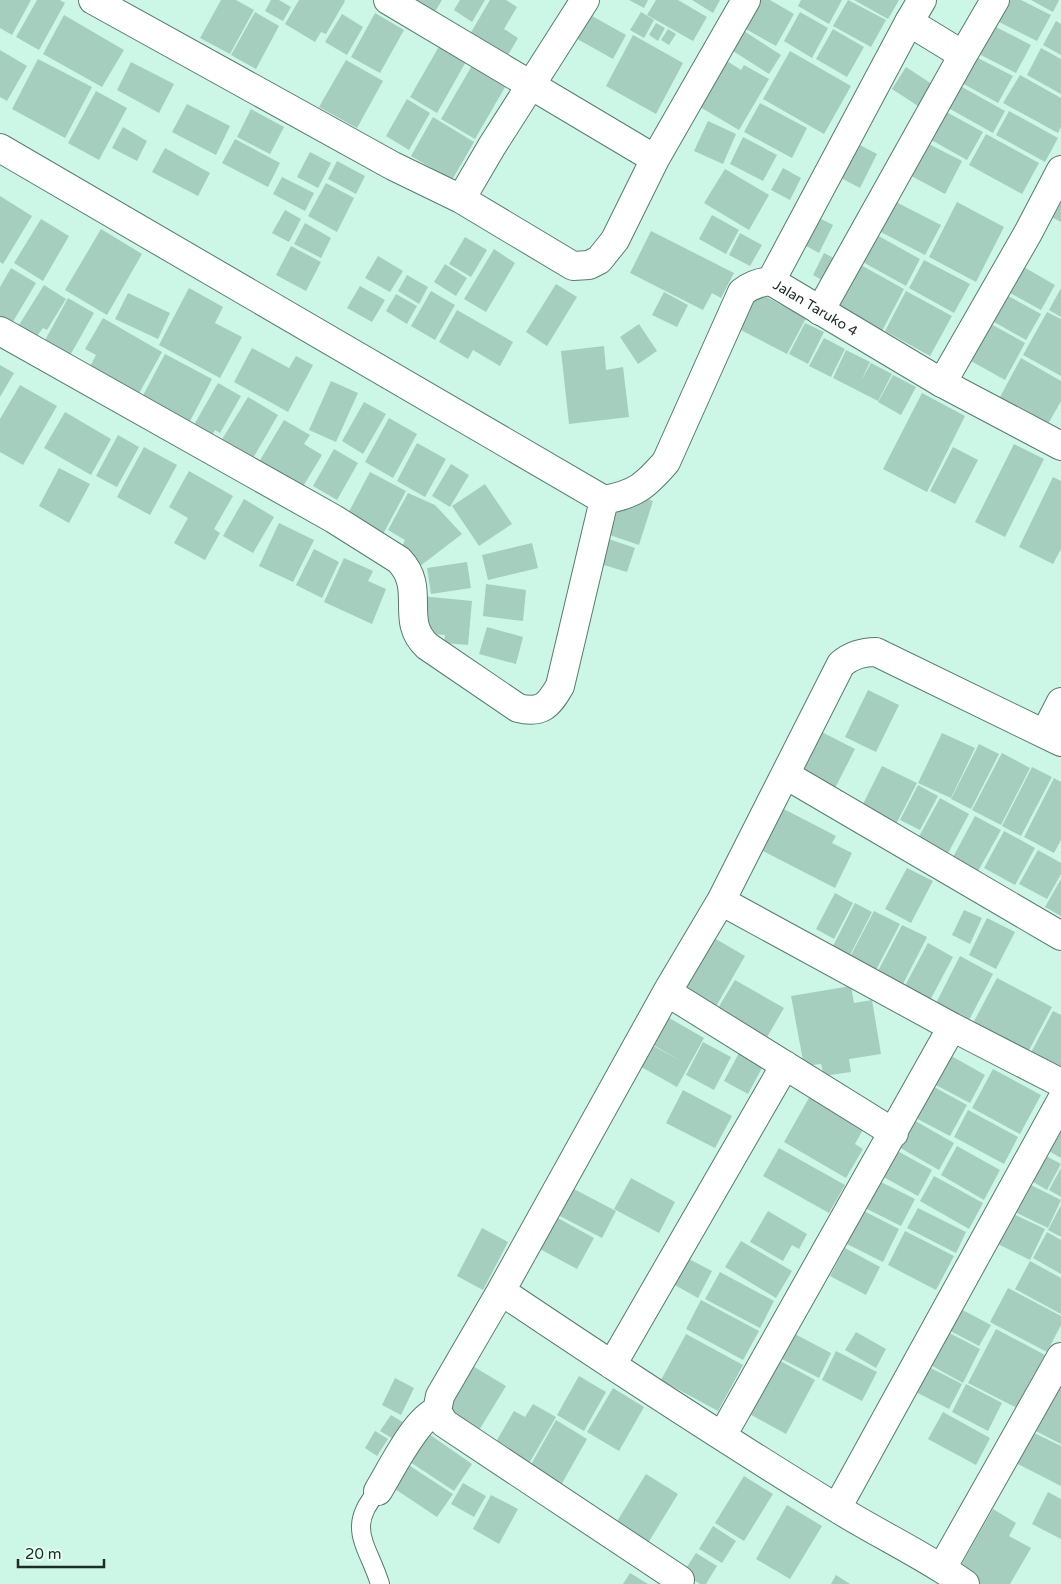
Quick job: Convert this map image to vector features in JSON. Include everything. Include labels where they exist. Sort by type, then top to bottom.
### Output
[{"type":"street","points":[[388,0],[655,159]]},
{"type":"street","points":[[461,199],[492,146],[585,0]]},
{"type":"street","points":[[112,4],[393,166],[461,199],[572,266],[589,265],[599,260],[615,240],[655,159],[746,0]]},
{"type":"street","points":[[820,310],[995,0]]},
{"type":"street","points":[[916,11],[963,55]]},
{"type":"street","name":"Jalan Taruko 4","points":[[916,11],[770,281],[942,382],[1059,440]]},
{"type":"street","points":[[0,148],[604,500],[623,496],[648,482],[666,462],[742,292],[755,284],[770,281]]},
{"type":"street","points":[[942,382],[1028,233],[1061,170]]},
{"type":"street","points":[[0,331],[334,519],[400,560],[411,576],[415,629],[420,640],[518,708],[530,711],[541,708],[552,699],[560,686],[604,500]]},
{"type":"street","points":[[680,1580],[444,1423],[437,1411],[440,1396],[501,1291],[666,992],[720,901],[841,664],[850,657],[863,652],[876,652],[1053,737],[1061,702]]},
{"type":"street","points":[[786,775],[1061,936]]},
{"type":"street","points":[[720,901],[952,1028],[1061,1083]]},
{"type":"street","points":[[666,992],[894,1133]]},
{"type":"street","points":[[722,1436],[952,1028]]},
{"type":"street","points":[[612,1366],[785,1065]]},
{"type":"street","points":[[837,1508],[1061,1101]]},
{"type":"street","points":[[501,1291],[612,1366],[722,1436],[837,1508],[942,1568],[965,1584]]},
{"type":"street","points":[[942,1568],[1061,1357]]},
{"type":"street","points":[[378,1491],[419,1424],[431,1413],[437,1411]]},
{"type":"lane","points":[[378,1491],[364,1509],[362,1536],[380,1584]]},
{"type":"building","points":[[0,0],[31,0],[12,35],[0,28]]},
{"type":"building","points":[[37,0],[60,0],[65,3],[39,50],[16,37]]},
{"type":"building","points":[[221,0],[236,0],[254,10],[230,54],[200,38]]},
{"type":"building","points":[[271,0],[279,0],[291,7],[283,21],[265,11]]},
{"type":"building","points":[[299,0],[345,1],[326,34],[321,32],[315,42],[285,24]]},
{"type":"building","points":[[409,0],[442,0],[433,15]]},
{"type":"building","points":[[460,0],[485,0],[472,22],[454,10]]},
{"type":"building","points":[[490,0],[506,0],[517,7],[504,29],[518,38],[507,57],[470,34]]},
{"type":"building","points":[[629,0],[648,0],[644,8]]},
{"type":"building","points":[[656,0],[678,0],[707,17],[693,41],[647,15]]},
{"type":"building","points":[[692,0],[720,0],[713,13]]},
{"type":"building","points":[[760,0],[770,0],[794,14],[776,46],[744,28]]},
{"type":"building","points":[[801,0],[842,0],[829,24],[798,6]]},
{"type":"building","points":[[848,0],[886,20],[871,47],[833,26]]},
{"type":"building","points":[[854,0],[899,0],[888,19]]},
{"type":"building","points":[[1003,0],[1021,0],[1051,15],[1037,41],[993,19]]},
{"type":"building","points":[[1031,0],[1059,0],[1053,12]]},
{"type":"building","points":[[255,12],[279,26],[256,69],[231,55]]},
{"type":"building","points":[[585,12],[626,35],[613,59],[572,36]]},
{"type":"building","points":[[641,12],[654,20],[644,38],[630,30]]},
{"type":"building","points":[[800,12],[828,28],[812,58],[784,41]]},
{"type":"building","points":[[375,13],[404,30],[380,73],[351,57]]},
{"type":"building","points":[[342,14],[363,27],[347,55],[325,42]]},
{"type":"building","points":[[64,15],[124,50],[102,87],[43,54]]},
{"type":"building","points":[[1056,21],[1061,24],[1061,55],[1043,45]]},
{"type":"building","points":[[656,23],[665,28],[658,41],[649,35]]},
{"type":"building","points":[[990,24],[1031,45],[1016,73],[975,52]]},
{"type":"building","points":[[668,29],[676,34],[669,45],[661,40]]},
{"type":"building","points":[[833,29],[864,47],[847,77],[816,59]]},
{"type":"building","points":[[744,31],[781,55],[769,74],[733,51]]},
{"type":"building","points":[[633,35],[683,63],[656,114],[606,86]]},
{"type":"building","points":[[441,43],[468,58],[437,113],[410,97]]},
{"type":"building","points":[[1041,48],[1061,59],[1061,94],[1027,75]]},
{"type":"building","points":[[0,50],[27,66],[7,101],[0,97]]},
{"type":"building","points":[[790,51],[851,86],[824,134],[763,99]]},
{"type":"building","points":[[976,57],[1013,76],[998,103],[962,83]]},
{"type":"building","points":[[38,59],[92,87],[65,138],[12,109]]},
{"type":"building","points":[[346,60],[383,81],[357,128],[319,107]]},
{"type":"building","points":[[727,61],[741,70],[744,65],[769,79],[739,130],[700,107]]},
{"type":"building","points":[[131,62],[174,84],[159,113],[117,90]]},
{"type":"building","points":[[474,62],[508,82],[475,139],[441,119]]},
{"type":"building","points":[[906,67],[932,84],[918,106],[892,89]]},
{"type":"building","points":[[1020,75],[1061,98],[1061,127],[1058,133],[1003,103]]},
{"type":"building","points":[[955,83],[1005,111],[993,133],[943,105]]},
{"type":"building","points":[[96,91],[127,108],[99,160],[68,143]]},
{"type":"building","points":[[407,99],[430,113],[409,150],[386,136]]},
{"type":"building","points":[[760,103],[807,128],[792,158],[744,132]]},
{"type":"building","points":[[187,104],[230,126],[216,155],[172,132]]},
{"type":"building","points":[[251,109],[284,127],[270,154],[237,137]]},
{"type":"building","points":[[941,109],[983,132],[967,160],[926,137]]},
{"type":"building","points":[[1009,111],[1058,138],[1045,162],[996,135]]},
{"type":"building","points":[[433,117],[474,142],[452,180],[411,156]]},
{"type":"building","points":[[708,121],[736,134],[723,164],[694,151]]},
{"type":"building","points":[[123,127],[147,141],[137,161],[112,148]]},
{"type":"building","points":[[986,134],[1039,163],[1022,194],[969,165]]},
{"type":"building","points":[[743,137],[777,155],[763,181],[730,164]]},
{"type":"building","points":[[235,139],[280,163],[268,187],[222,163]]},
{"type":"building","points":[[921,140],[962,161],[945,194],[904,172]]},
{"type":"building","points":[[854,142],[877,154],[860,188],[837,176]]},
{"type":"building","points":[[165,148],[210,173],[198,196],[152,172]]},
{"type":"building","points":[[310,152],[331,163],[318,188],[297,177]]},
{"type":"building","points":[[337,161],[365,176],[356,194],[328,179]]},
{"type":"building","points":[[783,168],[801,178],[790,200],[771,190]]},
{"type":"building","points":[[725,169],[769,195],[749,230],[704,203]]},
{"type":"building","points":[[282,177],[314,193],[305,211],[273,194]]},
{"type":"building","points":[[1061,180],[1061,222],[1044,213]]},
{"type":"building","points":[[326,183],[354,198],[337,232],[308,216]]},
{"type":"building","points":[[0,196],[32,216],[3,264],[0,262]]},
{"type":"building","points":[[892,200],[941,225],[925,255],[877,230]]},
{"type":"building","points":[[957,202],[1004,227],[976,282],[929,257]]},
{"type":"building","points":[[285,210],[301,219],[289,242],[272,233]]},
{"type":"building","points":[[712,215],[739,230],[726,254],[699,239]]},
{"type":"building","points":[[813,215],[833,225],[819,253],[799,242]]},
{"type":"building","points":[[41,219],[69,236],[43,281],[14,263]]},
{"type":"building","points":[[305,223],[331,238],[321,258],[294,244]]},
{"type":"building","points":[[101,229],[142,254],[107,315],[65,290]]},
{"type":"building","points":[[651,231],[734,273],[721,298],[712,293],[703,310],[630,273]]},
{"type":"building","points":[[740,233],[762,245],[750,266],[729,255]]},
{"type":"building","points":[[875,234],[920,259],[906,286],[861,261]]},
{"type":"building","points":[[465,237],[487,250],[471,277],[449,264]]},
{"type":"building","points":[[291,246],[321,262],[306,291],[276,275]]},
{"type":"building","points":[[494,249],[515,263],[486,312],[464,299]]},
{"type":"building","points":[[824,253],[840,261],[829,284],[813,275]]},
{"type":"building","points":[[378,256],[403,271],[390,292],[365,278]]},
{"type":"building","points":[[924,260],[970,284],[954,313],[909,288]]},
{"type":"building","points":[[1015,262],[1055,285],[1041,310],[1001,288]]},
{"type":"building","points":[[445,264],[467,278],[456,296],[434,282]]},
{"type":"building","points":[[859,264],[904,289],[881,333],[835,308]]},
{"type":"building","points":[[11,268],[36,283],[11,325],[0,318],[0,287]]},
{"type":"building","points":[[407,275],[428,287],[419,304],[398,291]]},
{"type":"building","points":[[556,284],[577,297],[547,346],[526,332]]},
{"type":"building","points":[[44,285],[66,299],[47,330],[43,328],[37,336],[19,325]]},
{"type":"building","points":[[360,286],[385,300],[372,322],[347,308]]},
{"type":"building","points":[[189,288],[223,307],[215,323],[242,337],[220,378],[159,345]]},
{"type":"building","points":[[1061,288],[1061,317],[1049,310]]},
{"type":"building","points":[[431,291],[455,305],[435,340],[411,326]]},
{"type":"building","points":[[906,291],[952,316],[930,356],[885,331]]},
{"type":"building","points":[[664,292],[688,305],[677,327],[652,315]]},
{"type":"building","points":[[757,292],[806,318],[787,354],[739,329]]},
{"type":"building","points":[[1001,292],[1041,314],[1026,340],[987,318]]},
{"type":"building","points":[[128,293],[170,313],[158,339],[115,319]]},
{"type":"building","points":[[396,294],[417,306],[407,324],[386,311]]},
{"type":"building","points":[[68,298],[94,313],[68,359],[43,344]]},
{"type":"building","points":[[457,310],[513,342],[500,366],[473,350],[468,359],[439,342]]},
{"type":"building","points":[[1047,312],[1061,319],[1061,376],[1023,355]]},
{"type":"building","points":[[103,318],[162,352],[137,397],[86,374],[96,355],[85,349]]},
{"type":"building","points":[[982,319],[1025,343],[1005,380],[962,356]]},
{"type":"building","points":[[805,323],[824,332],[808,364],[789,354]]},
{"type":"building","points":[[639,324],[657,351],[638,364],[620,337]]},
{"type":"building","points":[[824,338],[845,349],[831,377],[809,366]]},
{"type":"building","points":[[604,346],[606,370],[623,367],[629,417],[569,424],[561,351]]},
{"type":"building","points":[[252,348],[289,368],[296,356],[313,365],[288,412],[234,382]]},
{"type":"building","points":[[846,350],[870,362],[861,381],[871,363],[892,374],[878,401],[833,378]]},
{"type":"building","points":[[165,354],[212,379],[187,427],[140,401]]},
{"type":"building","points":[[1021,358],[1061,381],[1061,401],[1048,424],[1000,397]]},
{"type":"building","points":[[0,365],[14,373],[0,397]]},
{"type":"building","points":[[893,375],[916,387],[901,415],[878,402]]},
{"type":"building","points":[[331,381],[358,393],[336,442],[309,430]]},
{"type":"building","points":[[218,383],[241,396],[220,433],[215,430],[209,441],[191,430]]},
{"type":"building","points":[[20,385],[57,406],[23,465],[0,452],[0,419]]},
{"type":"building","points":[[922,393],[965,416],[927,492],[883,469]]},
{"type":"building","points":[[248,397],[278,415],[252,460],[221,441]]},
{"type":"building","points":[[364,402],[386,414],[363,454],[342,441]]},
{"type":"building","points":[[65,412],[111,439],[91,475],[44,448]]},
{"type":"building","points":[[389,418],[417,434],[393,478],[365,462]]},
{"type":"building","points":[[284,420],[310,435],[304,444],[322,455],[299,493],[256,467]]},
{"type":"building","points":[[118,435],[139,447],[117,487],[96,476]]},
{"type":"building","points":[[417,443],[446,459],[425,497],[397,481]]},
{"type":"building","points":[[1014,444],[1044,459],[1005,537],[975,522]]},
{"type":"building","points":[[144,447],[177,465],[150,515],[117,497]]},
{"type":"building","points":[[953,447],[978,460],[955,504],[930,491]]},
{"type":"building","points":[[334,449],[358,463],[337,500],[313,486]]},
{"type":"building","points":[[451,464],[469,475],[450,507],[432,496]]},
{"type":"building","points":[[59,468],[90,484],[69,523],[39,506]]},
{"type":"building","points":[[189,471],[233,496],[214,529],[220,533],[205,560],[174,543],[188,518],[169,507]]},
{"type":"building","points":[[370,472],[406,491],[381,538],[345,519]]},
{"type":"building","points":[[1053,477],[1061,481],[1061,549],[1053,564],[1019,547]]},
{"type":"building","points":[[485,484],[512,524],[479,546],[452,506]]},
{"type":"building","points":[[408,493],[435,505],[462,534],[415,570],[399,553],[405,540],[388,530]]},
{"type":"building","points":[[639,496],[653,501],[639,545],[604,533],[612,507],[624,511],[628,499]]},
{"type":"building","points":[[244,499],[274,517],[253,553],[223,536]]},
{"type":"building","points":[[279,523],[314,540],[293,582],[259,566]]},
{"type":"building","points":[[603,537],[635,548],[627,572],[594,562]]},
{"type":"building","points":[[532,543],[538,568],[488,580],[482,555]]},
{"type":"building","points":[[314,549],[339,562],[322,598],[296,585]]},
{"type":"building","points":[[344,558],[373,571],[368,581],[386,589],[372,624],[324,602]]},
{"type":"building","points":[[467,562],[471,588],[431,594],[427,568]]},
{"type":"building","points":[[486,584],[526,590],[523,621],[483,616]]},
{"type":"building","points":[[421,596],[472,601],[468,645],[444,643],[445,635],[418,633]]},
{"type":"building","points":[[487,627],[523,637],[516,664],[479,654]]},
{"type":"building","points":[[868,690],[899,705],[876,752],[845,737]]},
{"type":"building","points":[[814,728],[855,749],[833,792],[792,770]]},
{"type":"building","points":[[942,733],[975,748],[951,798],[918,783]]},
{"type":"building","points":[[979,744],[999,754],[971,809],[951,799]]},
{"type":"building","points":[[1002,753],[1030,768],[1001,825],[972,810]]},
{"type":"building","points":[[882,766],[917,783],[895,826],[861,808]]},
{"type":"building","points":[[1032,767],[1052,777],[1021,836],[1002,826]]},
{"type":"building","points":[[1054,778],[1061,782],[1061,840],[1054,853],[1024,837]]},
{"type":"building","points":[[918,785],[938,796],[920,830],[900,820]]},
{"type":"building","points":[[940,798],[969,814],[946,857],[917,840]]},
{"type":"building","points":[[778,806],[836,836],[832,843],[852,853],[835,888],[757,848]]},
{"type":"building","points":[[975,816],[1001,830],[977,873],[952,859]]},
{"type":"building","points":[[1004,831],[1035,848],[1015,885],[984,868]]},
{"type":"building","points":[[1038,850],[1061,863],[1061,874],[1047,899],[1019,884]]},
{"type":"building","points":[[907,868],[933,881],[911,923],[885,909]]},
{"type":"building","points":[[1061,879],[1061,916],[1045,907]]},
{"type":"building","points":[[835,893],[853,903],[834,939],[816,929]]},
{"type":"building","points":[[855,903],[872,912],[849,957],[832,948]]},
{"type":"building","points":[[964,910],[982,918],[970,944],[952,935]]},
{"type":"building","points":[[874,911],[900,924],[876,970],[850,957]]},
{"type":"building","points":[[987,918],[1015,932],[996,969],[969,955]]},
{"type":"building","points":[[902,925],[927,937],[902,986],[877,973]]},
{"type":"building","points":[[709,935],[745,956],[714,1010],[678,988]]},
{"type":"building","points":[[928,943],[953,957],[927,1006],[901,993]]},
{"type":"building","points":[[960,956],[993,974],[966,1026],[933,1009]]},
{"type":"building","points":[[997,978],[1052,1007],[1027,1054],[972,1025]]},
{"type":"building","points":[[735,980],[784,1008],[767,1037],[718,1008]]},
{"type":"building","points":[[851,986],[854,1003],[872,1000],[881,1054],[849,1059],[851,1072],[824,1076],[821,1064],[804,1066],[791,996]]},
{"type":"building","points":[[1053,1011],[1061,1015],[1061,1068],[1028,1058]]},
{"type":"building","points":[[664,1015],[704,1038],[677,1087],[636,1064],[648,1043],[681,1061],[648,1042]]},
{"type":"building","points":[[703,1042],[731,1057],[714,1090],[686,1075]]},
{"type":"building","points":[[739,1053],[763,1066],[748,1094],[724,1081]]},
{"type":"building","points":[[948,1054],[985,1075],[970,1103],[932,1083]]},
{"type":"building","points":[[993,1069],[1041,1095],[1020,1134],[972,1108]]},
{"type":"building","points":[[927,1083],[967,1105],[950,1136],[910,1115]]},
{"type":"building","points":[[683,1090],[732,1116],[715,1148],[666,1123]]},
{"type":"building","points":[[810,1096],[864,1128],[855,1144],[863,1149],[846,1178],[784,1142]]},
{"type":"building","points":[[968,1110],[1018,1137],[1004,1164],[954,1137]]},
{"type":"building","points":[[1061,1113],[1061,1158],[1042,1147]]},
{"type":"building","points":[[912,1119],[954,1143],[939,1170],[897,1146]]},
{"type":"building","points":[[957,1146],[1000,1170],[984,1200],[941,1175]]},
{"type":"building","points":[[779,1148],[845,1185],[829,1213],[763,1176]]},
{"type":"building","points":[[892,1148],[932,1170],[918,1196],[878,1174]]},
{"type":"building","points":[[1037,1151],[1061,1164],[1047,1190],[1023,1176]]},
{"type":"building","points":[[1061,1168],[1061,1197],[1049,1190]]},
{"type":"building","points":[[934,1176],[983,1203],[969,1229],[920,1201]]},
{"type":"building","points":[[631,1178],[675,1202],[659,1233],[614,1209]]},
{"type":"building","points":[[875,1179],[915,1199],[901,1226],[861,1206]]},
{"type":"building","points":[[1021,1180],[1061,1200],[1048,1228],[1007,1208]]},
{"type":"building","points":[[572,1188],[616,1211],[602,1238],[558,1215]]},
{"type":"building","points":[[1061,1205],[1061,1237],[1048,1230]]},
{"type":"building","points":[[918,1208],[966,1232],[956,1253],[907,1228]]},
{"type":"building","points":[[860,1209],[899,1229],[883,1262],[843,1242]]},
{"type":"building","points":[[768,1211],[807,1234],[799,1249],[792,1245],[783,1261],[750,1242]]},
{"type":"building","points":[[1007,1211],[1045,1229],[1030,1260],[992,1241]]},
{"type":"building","points":[[556,1217],[594,1238],[577,1269],[540,1249]]},
{"type":"building","points":[[482,1228],[508,1242],[483,1290],[457,1276]]},
{"type":"building","points":[[905,1231],[954,1256],[936,1290],[888,1265]]},
{"type":"building","points":[[1047,1232],[1061,1240],[1061,1274],[1033,1258]]},
{"type":"building","points":[[741,1241],[792,1271],[776,1298],[725,1267]]},
{"type":"building","points":[[845,1248],[880,1267],[866,1295],[830,1276]]},
{"type":"building","points":[[687,1258],[712,1271],[698,1298],[673,1284]]},
{"type":"building","points":[[1030,1261],[1061,1278],[1061,1314],[1015,1289]]},
{"type":"building","points":[[720,1272],[774,1301],[760,1328],[705,1299]]},
{"type":"building","points":[[1008,1288],[1061,1316],[1061,1325],[1047,1352],[990,1322]]},
{"type":"building","points":[[701,1300],[759,1331],[743,1360],[686,1329]]},
{"type":"building","points":[[955,1306],[991,1325],[979,1346],[943,1327]]},
{"type":"building","points":[[942,1329],[980,1349],[963,1383],[925,1362]]},
{"type":"building","points":[[996,1329],[1045,1355],[1017,1408],[968,1383]]},
{"type":"building","points":[[791,1332],[831,1353],[819,1378],[778,1357]]},
{"type":"building","points":[[856,1332],[886,1349],[876,1368],[845,1350]]},
{"type":"building","points":[[686,1334],[743,1365],[718,1411],[661,1380]]},
{"type":"building","points":[[836,1351],[877,1372],[862,1401],[822,1380]]},
{"type":"building","points":[[775,1358],[815,1380],[786,1434],[746,1412]]},
{"type":"building","points":[[471,1365],[506,1386],[478,1432],[443,1412]]},
{"type":"building","points":[[925,1365],[962,1384],[949,1409],[912,1390]]},
{"type":"building","points":[[579,1376],[606,1392],[584,1431],[557,1415]]},
{"type":"building","points":[[395,1378],[414,1388],[401,1415],[382,1405]]},
{"type":"building","points":[[1061,1378],[1061,1444],[1034,1430]]},
{"type":"building","points":[[966,1384],[1002,1403],[988,1431],[952,1412]]},
{"type":"building","points":[[613,1388],[644,1407],[619,1451],[587,1432]]},
{"type":"building","points":[[533,1404],[556,1417],[527,1467],[493,1447],[514,1411],[525,1417]]},
{"type":"building","points":[[943,1412],[990,1438],[976,1465],[928,1439]]},
{"type":"building","points":[[391,1415],[406,1424],[395,1440],[380,1431]]},
{"type":"building","points":[[556,1420],[587,1439],[560,1487],[529,1468]]},
{"type":"building","points":[[375,1431],[388,1439],[377,1456],[365,1448]]},
{"type":"building","points":[[426,1432],[472,1464],[454,1491],[407,1460]]},
{"type":"building","points":[[1032,1432],[1061,1446],[1061,1486],[1016,1463]]},
{"type":"building","points":[[404,1462],[453,1494],[437,1517],[389,1485]]},
{"type":"building","points":[[646,1474],[678,1494],[645,1548],[613,1528]]},
{"type":"building","points":[[744,1476],[773,1494],[744,1541],[715,1523]]},
{"type":"building","points":[[463,1483],[486,1496],[474,1517],[451,1504]]},
{"type":"building","points":[[1048,1492],[1061,1499],[1061,1539],[1032,1524]]},
{"type":"building","points":[[491,1495],[518,1509],[499,1544],[473,1529]]},
{"type":"building","points":[[787,1505],[822,1526],[790,1579],[756,1559]]},
{"type":"building","points":[[993,1509],[1016,1523],[1009,1536],[1031,1548],[1010,1584],[977,1584],[957,1572]]},
{"type":"building","points":[[713,1526],[736,1541],[722,1563],[699,1549]]},
{"type":"building","points":[[696,1553],[717,1566],[706,1584],[700,1584],[683,1573]]},
{"type":"building","points":[[630,1573],[648,1584],[623,1584]]},
{"type":"building","points":[[836,1575],[850,1584],[831,1584]]}]
